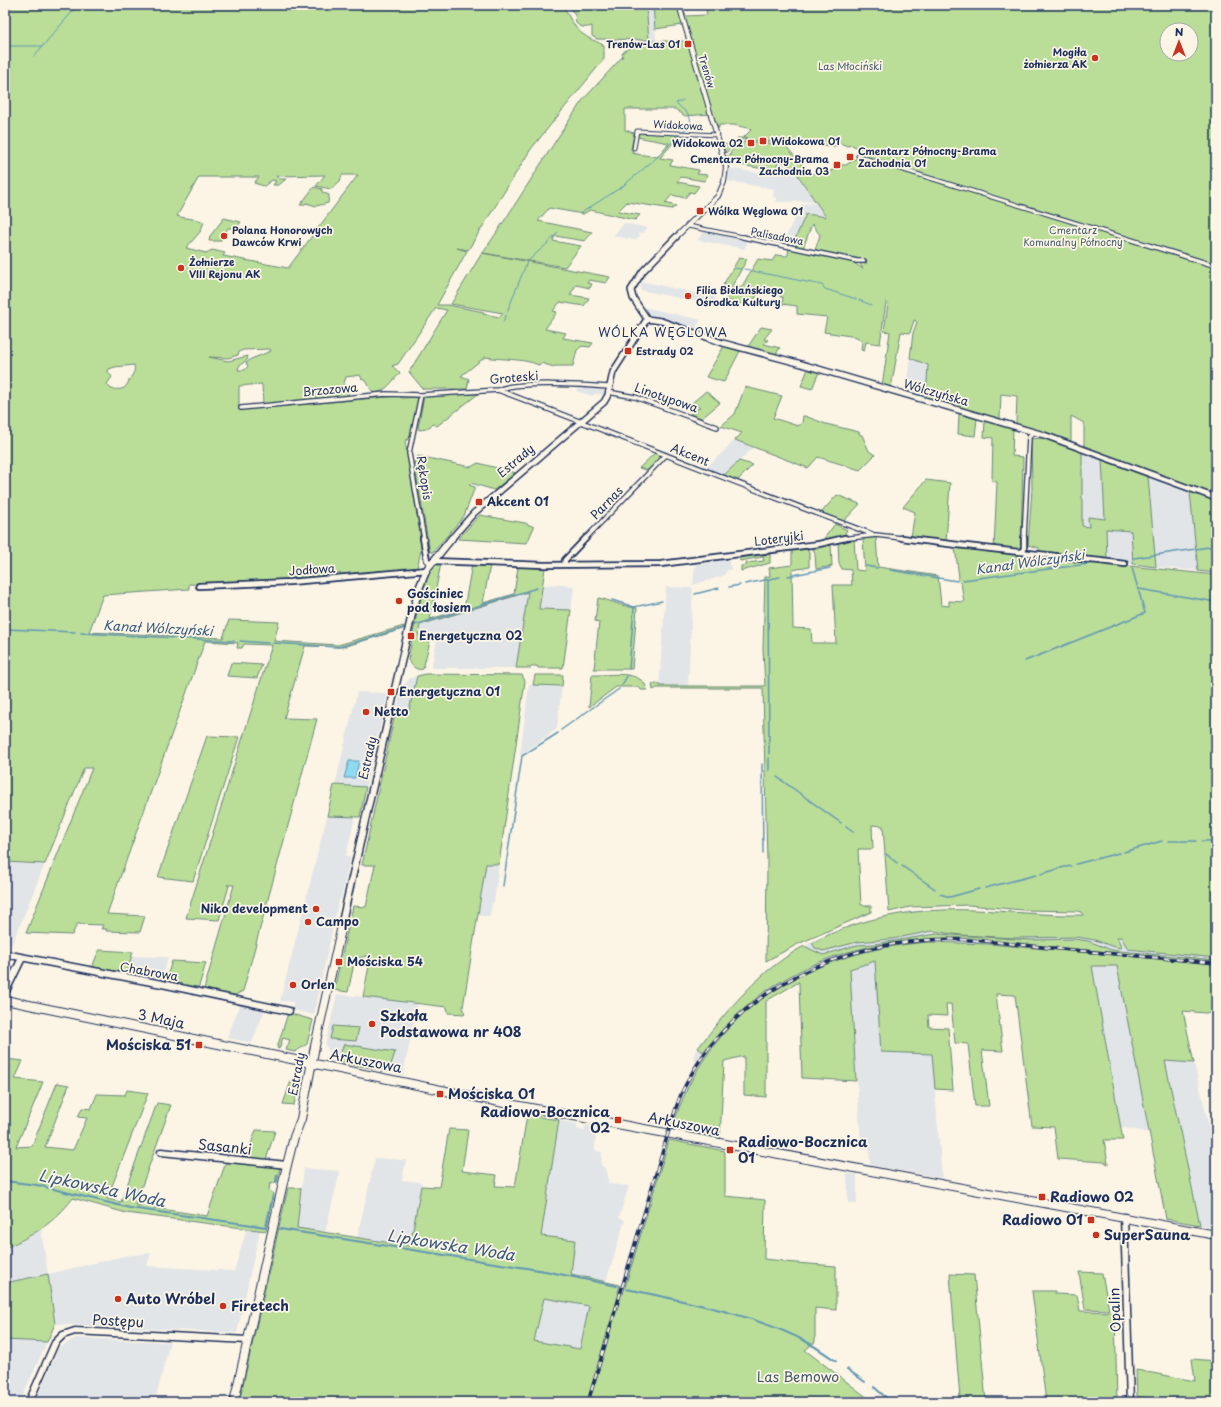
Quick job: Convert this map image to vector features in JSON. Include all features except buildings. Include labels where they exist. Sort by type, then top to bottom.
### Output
[{"type":"main road","name":"Trenów","points":[[679,5],[718,135],[726,168],[720,192],[688,226]]},
{"type":"main road","points":[[647,319],[633,298],[632,288],[645,270],[688,226]]},
{"type":"main road","name":"Estrady","points":[[234,1402],[287,1165],[301,1119],[339,937],[412,614],[420,586],[432,563],[474,513],[604,402],[609,390],[613,372],[647,319]]},
{"type":"main road","name":"Wólczyńska","points":[[647,319],[661,321],[723,343],[798,363],[1033,432],[1216,498]]},
{"type":"main road","name":"3 Maja","points":[[5,1000],[209,1043],[239,1047],[312,1064]]},
{"type":"main road","name":"Arkuszowa","points":[[312,1064],[732,1146],[1216,1235]]},
{"type":"street","name":"Widokowa","points":[[634,148],[637,131],[718,135]]},
{"type":"street","points":[[858,156],[1216,266]]},
{"type":"street","name":"Palisadowa","points":[[688,226],[842,256],[857,261],[864,261]]},
{"type":"street","name":"Groteski","points":[[421,395],[498,390],[506,387],[525,386],[581,385],[609,390]]},
{"type":"street","name":"Akcent","points":[[498,390],[849,527],[876,534]]},
{"type":"street","name":"Linotypowa","points":[[609,390],[635,397],[717,427]]},
{"type":"street","name":"Brzozowa","points":[[241,408],[386,394],[421,395]]},
{"type":"street","name":"Rękopis","points":[[421,395],[409,453],[427,560],[432,563]]},
{"type":"street","points":[[1022,552],[1024,549],[1030,437],[1033,432]]},
{"type":"street","name":"Parnas","points":[[564,565],[565,560],[666,456]]},
{"type":"street","name":"Loteryjki","points":[[432,563],[640,565],[694,561],[819,544],[876,534],[998,552],[1022,552],[1125,564]]},
{"type":"street","name":"Jodłowa","points":[[199,586],[290,582],[427,570]]},
{"type":"street","name":"Chabrowa","points":[[5,954],[177,987],[289,1011]]},
{"type":"street","points":[[5,993],[22,958]]},
{"type":"street","name":"Sasanki","points":[[160,1152],[287,1165]]},
{"type":"street","name":"Opalin","points":[[1124,1217],[1130,1402]]},
{"type":"street","name":"Postępu","points":[[29,1402],[54,1343],[68,1333],[83,1332],[248,1340]]},
{"type":"shaded area","points":[[646,5],[653,5],[656,40],[649,40]]},
{"type":"shaded area","points":[[777,161],[787,163],[816,201],[776,202],[777,198],[773,197],[774,189],[727,181],[729,168],[759,173],[763,169],[776,171]]},
{"type":"shaded area","points":[[816,203],[826,217],[807,214],[792,246],[782,244],[802,204]]},
{"type":"shaded area","points":[[624,223],[648,228],[643,233],[638,233],[641,235],[635,240],[613,236]]},
{"type":"shaded area","points":[[705,231],[749,240],[744,249],[697,240]]},
{"type":"shaded area","points":[[640,282],[716,297],[711,305],[640,290],[641,284],[643,283]]},
{"type":"shaded area","points":[[643,307],[701,320],[694,331],[650,316]]},
{"type":"shaded area","points":[[910,358],[929,365],[926,398],[905,392]]},
{"type":"shaded area","points":[[579,386],[604,390],[604,395],[595,394],[592,396],[576,391]]},
{"type":"shaded area","points":[[735,440],[753,448],[723,476],[706,468]]},
{"type":"shaded area","points":[[1082,452],[1102,460],[1105,519],[1089,527],[1082,526]]},
{"type":"shaded area","points":[[1148,477],[1190,492],[1198,571],[1156,567]]},
{"type":"shaded area","points":[[1106,529],[1131,531],[1133,564],[1107,560]]},
{"type":"shaded area","points":[[728,559],[731,570],[728,570],[723,576],[693,585],[695,565]]},
{"type":"shaded area","points":[[563,584],[574,587],[571,610],[539,609],[543,585]]},
{"type":"shaded area","points":[[666,587],[693,588],[688,686],[659,686]]},
{"type":"shaded area","points":[[529,592],[516,668],[431,668],[438,635],[432,635],[430,641],[423,641],[418,634],[419,625]]},
{"type":"shaded area","points":[[417,676],[408,715],[395,714],[402,687],[410,678]]},
{"type":"shaded area","points":[[529,685],[562,686],[557,729],[520,756]]},
{"type":"shaded area","points":[[357,692],[388,693],[366,787],[335,785]]},
{"type":"shaded area","points":[[327,816],[355,817],[346,856],[351,856],[341,899],[339,900],[314,1015],[292,1010],[293,1002],[280,1001]]},
{"type":"shaded area","points":[[5,862],[45,864],[13,942],[5,949]]},
{"type":"shaded area","points":[[486,863],[499,864],[494,902],[492,903],[490,916],[478,916]]},
{"type":"shaded area","points":[[972,910],[1083,915],[1216,946],[1216,974],[1118,967],[1150,1133],[1121,1127],[1092,966],[875,961],[881,1051],[932,1054],[942,1178],[870,1165],[869,1149],[861,1149],[850,969],[826,963],[799,976],[799,981],[766,1001],[766,1006],[722,1036],[710,1049],[695,1072],[682,1098],[672,1129],[668,1128],[680,1094],[696,1062],[693,1058],[696,1050],[722,1017],[767,970],[802,947],[861,922],[911,911]]},
{"type":"shaded area","points":[[132,956],[168,957],[162,978],[158,980],[126,974]]},
{"type":"shaded area","name":"Szkoła Podstawowa nr 408","points":[[337,994],[418,1003],[403,1075],[336,1061],[325,1045]]},
{"type":"shaded area","points":[[240,1004],[265,1009],[252,1043],[227,1038]]},
{"type":"shaded area","points":[[1165,1061],[1194,1063],[1216,1154],[1216,1228],[1200,1225]]},
{"type":"shaded area","points":[[559,1120],[577,1124],[577,1129],[584,1131],[585,1125],[592,1126],[592,1132],[596,1133],[595,1149],[602,1152],[601,1165],[605,1168],[609,1184],[629,1186],[619,1218],[625,1220],[606,1282],[571,1274],[541,1236]]},
{"type":"shaded area","points":[[665,1139],[669,1140],[623,1294],[618,1293]]},
{"type":"shaded area","points":[[375,1158],[406,1160],[402,1180],[420,1182],[422,1184],[410,1246],[357,1238]]},
{"type":"shaded area","points":[[304,1168],[340,1171],[325,1233],[297,1228]]},
{"type":"shaded area","points":[[847,1173],[857,1175],[857,1204],[848,1203]]},
{"type":"shaded area","points":[[247,1228],[260,1230],[237,1333],[55,1324],[48,1274],[124,1256],[151,1253],[147,1266],[234,1271]]},
{"type":"shaded area","points":[[41,1229],[48,1274],[5,1283],[5,1248],[31,1236]]},
{"type":"shaded area","points":[[544,1298],[589,1306],[580,1349],[534,1341]]},
{"type":"shaded area","points":[[75,1338],[170,1342],[155,1402],[35,1402],[58,1349]]},
{"type":"shaded area","points":[[5,1340],[47,1342],[20,1402],[5,1402]]},
{"type":"green space","points":[[5,5],[561,5],[564,7],[572,22],[584,35],[604,45],[604,59],[531,149],[468,250],[457,248],[467,251],[437,305],[448,305],[484,312],[483,314],[500,317],[503,313],[451,304],[482,253],[610,277],[606,283],[589,280],[587,283],[592,284],[590,288],[576,285],[570,295],[589,298],[584,306],[560,302],[553,311],[557,312],[545,329],[566,333],[563,338],[593,343],[590,347],[582,346],[577,350],[573,366],[554,367],[541,363],[539,365],[519,360],[485,357],[461,376],[469,379],[467,389],[423,389],[409,372],[447,310],[436,308],[398,364],[392,366],[400,373],[386,388],[379,392],[375,393],[371,390],[367,382],[362,379],[360,375],[346,377],[344,383],[349,396],[263,404],[262,384],[239,386],[239,410],[399,396],[402,398],[417,397],[418,402],[410,438],[405,441],[422,546],[417,568],[209,585],[189,584],[189,589],[103,595],[89,632],[223,638],[229,620],[279,622],[274,641],[338,645],[404,626],[403,629],[343,647],[305,646],[284,718],[317,719],[243,991],[235,995],[204,989],[234,885],[227,885],[229,886],[219,920],[186,918],[272,645],[244,644],[242,648],[237,648],[238,643],[205,641],[107,914],[145,916],[140,932],[106,931],[107,929],[101,929],[103,925],[77,924],[72,935],[26,933],[92,768],[84,768],[45,864],[5,862]],"holes":[[[325,175],[316,186],[331,189],[340,181],[342,175],[358,175],[288,268],[223,256],[225,253],[212,250],[206,253],[186,248],[200,232],[204,222],[177,216],[199,177],[259,177],[254,183],[264,186],[272,180],[276,181],[273,185],[279,185],[286,179],[279,179],[276,176]],[[270,349],[271,351],[251,359],[246,363],[248,366],[245,370],[238,370],[239,366],[247,360],[248,356],[228,361],[209,357],[228,358],[238,355],[239,352],[243,350]],[[134,365],[134,373],[126,386],[122,389],[111,389],[107,384],[112,377],[108,372],[109,369]]]},
{"type":"green space","points":[[568,5],[646,5],[649,40],[597,39],[592,36],[592,26],[583,27],[576,23],[575,15]]},
{"type":"green space","points":[[653,5],[677,5],[687,39],[682,25],[655,29]]},
{"type":"green space","points":[[705,5],[1216,5],[1216,495],[1084,447],[1084,423],[1071,416],[1071,442],[1016,424],[1017,396],[1001,394],[1000,419],[926,398],[928,365],[910,358],[913,333],[917,322],[914,320],[910,333],[901,332],[891,388],[882,386],[890,332],[884,331],[888,304],[886,302],[880,344],[866,342],[864,351],[861,350],[862,342],[857,337],[824,332],[827,317],[797,314],[797,306],[782,304],[783,297],[780,297],[780,295],[758,293],[751,306],[725,300],[732,287],[741,288],[758,259],[772,261],[776,255],[788,255],[789,248],[851,261],[863,269],[857,258],[850,258],[815,250],[820,235],[812,224],[803,248],[792,246],[806,214],[826,217],[797,174],[787,163],[778,161],[776,171],[729,163],[726,158],[729,154],[731,155],[730,153],[738,143],[735,143],[743,142],[785,145],[807,171],[822,174],[835,170],[833,169],[839,165],[846,165],[868,151],[851,145],[848,146],[839,143],[835,146],[744,140],[747,138],[746,137],[739,140],[737,138],[743,138],[752,129],[734,125],[719,125],[719,128],[717,128],[681,9],[683,8],[686,16],[707,15]]},
{"type":"green space","points":[[688,41],[710,114],[685,116],[675,109],[625,109],[625,130],[634,133],[631,150],[633,151],[631,153],[657,157],[669,143],[637,137],[639,133],[680,135],[660,158],[673,160],[670,165],[699,170],[697,174],[708,175],[704,181],[681,177],[677,182],[699,186],[694,193],[690,192],[685,198],[672,195],[665,203],[676,206],[672,209],[627,202],[618,211],[640,215],[635,220],[590,210],[583,214],[549,208],[538,221],[592,232],[585,241],[555,236],[553,241],[581,246],[565,267],[483,253],[582,101],[623,56],[623,52],[632,47],[636,47],[639,42]]},
{"type":"green space","points":[[734,143],[726,153],[723,146]]},
{"type":"green space","points":[[314,187],[322,189],[322,192],[329,195],[328,203],[316,206],[306,203],[304,205],[300,205]]},
{"type":"green space","points":[[224,218],[241,222],[236,228],[228,228],[220,241],[209,241],[210,236]]},
{"type":"green space","points":[[739,258],[747,259],[732,286],[723,285]]},
{"type":"green space","points":[[761,327],[772,329],[764,339],[768,340],[764,344],[780,348],[775,355],[747,348]]},
{"type":"green space","points":[[724,346],[740,351],[724,382],[706,377]]},
{"type":"green space","points":[[808,369],[819,372],[812,389],[801,386]]},
{"type":"green space","points":[[745,387],[782,396],[773,418],[798,426],[802,423],[803,416],[805,416],[826,424],[859,432],[860,435],[862,435],[869,451],[875,455],[860,470],[818,457],[808,468],[735,440],[742,433],[721,426],[735,414]]},
{"type":"green space","points":[[706,391],[720,403],[702,418],[690,414],[700,407],[692,403]]},
{"type":"green space","points":[[478,394],[437,426],[433,424],[426,429],[419,430],[418,428],[424,396]]},
{"type":"green space","points":[[959,414],[977,419],[975,436],[958,434]]},
{"type":"green space","points":[[985,421],[1013,429],[1012,456],[1023,457],[1021,547],[1015,550],[994,549],[997,482],[992,481],[993,438],[984,437]]},
{"type":"green space","points":[[1042,438],[1082,452],[1082,526],[1089,527],[1088,517],[1105,519],[1102,460],[1148,477],[1156,567],[1133,564],[1131,531],[1106,529],[1107,560],[1040,553],[1039,548],[1028,545],[1032,489],[1031,439]]},
{"type":"green space","points":[[655,453],[663,457],[649,471],[639,468]]},
{"type":"green space","points":[[418,456],[471,467],[478,463],[516,473],[494,490],[471,483],[469,485],[475,487],[464,516],[433,552],[430,552],[414,463]]},
{"type":"green space","points":[[739,461],[753,465],[736,482],[723,476]]},
{"type":"green space","points":[[926,480],[950,483],[946,542],[911,537],[915,512],[903,507]]},
{"type":"green space","points":[[1190,492],[1216,501],[1216,573],[1198,571]]},
{"type":"green space","points":[[837,495],[860,504],[843,522],[820,514]]},
{"type":"green space","points":[[480,515],[525,523],[534,527],[527,543],[458,539]]},
{"type":"green space","points":[[835,524],[847,530],[843,537],[822,541]]},
{"type":"green space","points":[[876,537],[878,567],[938,576],[941,605],[949,606],[949,601],[964,602],[961,583],[957,579],[959,577],[955,548],[1216,575],[1216,958],[1128,949],[1121,937],[1117,937],[1121,947],[1120,948],[1095,940],[1077,937],[1016,938],[960,935],[932,931],[892,939],[857,942],[823,951],[815,948],[812,943],[850,926],[870,920],[911,912],[974,910],[1056,915],[1083,915],[1081,912],[1077,911],[1023,910],[969,905],[910,907],[889,912],[883,826],[872,825],[873,849],[858,849],[861,905],[871,906],[871,912],[798,944],[766,961],[767,861],[763,688],[657,688],[653,690],[652,684],[659,684],[660,686],[765,686],[763,649],[765,577],[770,576],[769,568],[792,565],[792,549],[806,548],[809,553],[809,567],[792,570],[793,628],[811,629],[812,643],[836,643],[833,585],[852,585],[851,570],[842,569],[839,563],[838,542],[854,540],[856,570],[865,571],[863,539]]},
{"type":"green space","points":[[831,545],[832,566],[816,569],[815,553],[812,547]]},
{"type":"green space","points":[[770,554],[770,563],[741,571],[741,566],[747,565],[746,563],[764,561],[763,557],[740,561],[739,558]]},
{"type":"green space","points":[[435,563],[441,563],[430,619],[464,609],[472,564],[490,565],[483,603],[514,594],[518,567],[545,568],[539,609],[571,610],[563,668],[538,668],[537,666],[532,666],[531,668],[516,668],[528,592],[420,625],[418,634],[423,641],[430,641],[423,669],[414,668],[408,660],[415,623],[425,584]]},
{"type":"green space","points":[[598,598],[637,608],[632,669],[594,669],[599,622],[595,621]]},
{"type":"green space","points":[[231,663],[262,665],[257,678],[227,676]]},
{"type":"green space","points":[[426,674],[522,675],[525,681],[499,864],[486,864],[463,1007],[465,1014],[448,1013],[447,1007],[363,997],[371,955],[355,959],[348,992],[334,990],[353,906],[366,907],[375,865],[362,865],[395,714],[408,715],[417,676]]},
{"type":"green space","points":[[615,674],[632,676],[644,683],[647,690],[641,690],[639,687],[616,687],[589,707],[592,675]]},
{"type":"green space","points":[[535,675],[563,675],[562,686],[533,685]]},
{"type":"green space","points":[[207,736],[239,737],[193,881],[158,877]]},
{"type":"green space","points":[[334,785],[366,787],[360,817],[327,816]]},
{"type":"green space","points":[[937,934],[1031,940],[1075,939],[1088,941],[1112,950],[1216,960],[1216,962],[1015,943],[976,941],[939,940],[903,942],[868,947],[833,957],[798,972],[763,993],[747,1006],[703,1052],[698,1048],[746,991],[773,967],[804,946],[823,955],[857,945],[874,944]]},
{"type":"green space","points":[[930,942],[989,944],[1216,964],[1216,1014],[1183,1011],[1194,1063],[1165,1061],[1200,1225],[1166,1219],[1117,966],[1092,966],[1123,1140],[1104,1140],[1108,1164],[1104,1162],[1058,1159],[1054,1127],[1032,1126],[1015,995],[996,994],[1003,1051],[982,1050],[989,1106],[975,1106],[968,1044],[955,1043],[951,1004],[946,1004],[947,1016],[928,1015],[929,1027],[948,1028],[953,1090],[935,1089],[932,1054],[881,1052],[875,961],[850,969],[856,1081],[802,1078],[799,982],[766,1001],[766,1097],[744,1095],[744,1056],[724,1061],[720,1138],[672,1129],[688,1087],[710,1050],[738,1019],[770,994],[805,973],[844,958],[886,947]]},
{"type":"green space","points":[[99,950],[133,952],[126,974],[95,968],[93,965]]},
{"type":"green space","points":[[172,961],[206,963],[199,986],[196,988],[165,982]]},
{"type":"green space","points":[[288,1013],[313,1020],[307,1044],[295,1052],[286,1050],[290,1040],[283,1038],[279,1049],[277,1048]]},
{"type":"green space","points":[[333,1026],[359,1028],[356,1041],[330,1039]]},
{"type":"green space","points":[[344,1044],[395,1052],[389,1071],[337,1062]]},
{"type":"green space","points":[[6,1059],[23,1061],[15,1079],[43,1082],[16,1147],[32,1146],[57,1083],[69,1085],[45,1147],[73,1150],[87,1118],[78,1117],[82,1108],[91,1109],[97,1094],[125,1095],[127,1090],[148,1093],[107,1199],[121,1202],[157,1103],[171,1105],[135,1205],[207,1216],[226,1162],[274,1166],[280,1169],[277,1182],[270,1184],[269,1190],[274,1194],[266,1231],[126,1213],[73,1198],[58,1215],[43,1228],[5,1248]]},
{"type":"green space","points":[[292,1078],[298,1084],[294,1105],[283,1104]]},
{"type":"green space","name":"Las Bemowo","points":[[527,1115],[559,1120],[541,1236],[575,1240],[571,1274],[620,1285],[618,1293],[623,1294],[669,1140],[725,1151],[725,1196],[765,1200],[764,1259],[836,1266],[836,1310],[815,1308],[815,1342],[805,1350],[873,1402],[239,1402],[288,1188],[301,1188],[297,1228],[410,1246],[421,1186],[439,1187],[449,1129],[468,1130],[462,1171],[497,1175],[495,1186],[515,1187]],"holes":[[[544,1298],[589,1306],[580,1349],[534,1341]]]},
{"type":"green space","points":[[256,1130],[275,1131],[266,1160],[246,1158]]},
{"type":"green space","points":[[1079,1272],[1102,1273],[1109,1310],[1085,1309]]},
{"type":"green space","points":[[48,1274],[55,1324],[47,1342],[5,1340],[5,1283]]},
{"type":"green space","points":[[950,1274],[974,1275],[986,1402],[972,1402],[960,1399]]},
{"type":"green space","points":[[1032,1291],[1055,1291],[1055,1294],[1077,1295],[1080,1311],[1115,1312],[1117,1402],[1046,1402]]},
{"type":"green space","points":[[1192,1359],[1216,1361],[1216,1402],[1168,1402],[1137,1396],[1136,1370],[1195,1381]]},
{"type":"water","points":[[349,761],[359,761],[355,778],[344,778]]},
{"type":"waterway","points":[[43,46],[78,5]]},
{"type":"waterway","points":[[5,46],[43,46]]},
{"type":"waterway","points":[[34,56],[43,46]]},
{"type":"waterway","points":[[680,132],[692,126],[689,115],[676,103],[683,100]]},
{"type":"waterway","points":[[662,153],[678,135]]},
{"type":"waterway","points":[[581,213],[623,186],[661,154]]},
{"type":"waterway","points":[[551,240],[554,236]]},
{"type":"waterway","points":[[529,260],[549,242]]},
{"type":"waterway","points":[[507,312],[527,262]]},
{"type":"waterway","points":[[734,268],[741,269]]},
{"type":"waterway","points":[[744,269],[750,270]]},
{"type":"waterway","points":[[752,271],[822,285],[825,289],[856,299]]},
{"type":"waterway","points":[[859,300],[871,305]]},
{"type":"waterway","points":[[503,322],[506,315]]},
{"type":"waterway","name":"Kanał Wólczyński","points":[[1134,558],[1216,546]]},
{"type":"waterway","name":"Kanał Wólczyński","points":[[963,580],[1096,563]]},
{"type":"waterway","name":"Kanał Wólczyński","points":[[866,566],[877,568]]},
{"type":"waterway","name":"Kanał Wólczyński","points":[[788,576],[830,568]]},
{"type":"waterway","points":[[1025,661],[1145,613],[1132,568]]},
{"type":"waterway","name":"Kanał Wólczyński","points":[[890,570],[957,581]]},
{"type":"waterway","name":"Kanał Wólczyński","points":[[745,584],[780,577]]},
{"type":"waterway","points":[[768,581],[769,754]]},
{"type":"waterway","name":"Kanał Wólczyński","points":[[729,587],[740,585]]},
{"type":"waterway","name":"Kanał Wólczyński","points":[[415,625],[537,588]]},
{"type":"waterway","name":"Kanał Wólczyński","points":[[695,594],[719,588]]},
{"type":"waterway","points":[[1139,589],[1216,602]]},
{"type":"waterway","name":"Kanał Wólczyński","points":[[612,600],[634,607]]},
{"type":"waterway","name":"Kanał Wólczyński","points":[[634,607],[662,601]]},
{"type":"waterway","points":[[629,669],[634,607]]},
{"type":"waterway","name":"Kanał Wólczyński","points":[[273,643],[339,647],[404,628]]},
{"type":"waterway","name":"Kanał Wólczyński","points":[[5,629],[75,632]]},
{"type":"waterway","name":"Kanał Wólczyński","points":[[81,633],[234,641]]},
{"type":"waterway","name":"Kanał Wólczyński","points":[[240,641],[268,643]]},
{"type":"waterway","points":[[622,685],[627,676]]},
{"type":"waterway","points":[[561,730],[619,689]]},
{"type":"waterway","points":[[503,886],[522,756],[558,733]]},
{"type":"waterway","points":[[769,758],[769,771]]},
{"type":"waterway","points":[[762,764],[763,853]]},
{"type":"waterway","points":[[777,777],[841,823]]},
{"type":"waterway","points":[[846,827],[853,832]]},
{"type":"waterway","points":[[1124,852],[1162,841]]},
{"type":"waterway","points":[[1168,841],[1196,841]]},
{"type":"waterway","points":[[1202,841],[1216,841]]},
{"type":"waterway","points":[[1076,864],[1119,853]]},
{"type":"waterway","points":[[886,854],[897,863]]},
{"type":"waterway","points":[[902,866],[935,889]]},
{"type":"waterway","points":[[1060,868],[1071,866]]},
{"type":"waterway","points":[[1041,874],[1058,869]]},
{"type":"waterway","points":[[985,888],[1036,875]]},
{"type":"waterway","points":[[940,894],[950,897],[979,889]]},
{"type":"waterway","points":[[276,1182],[277,1175]]},
{"type":"waterway","name":"Lipkowska Woda","points":[[5,1181],[37,1185],[130,1208],[266,1227],[273,1195]]},
{"type":"waterway","name":"Lipkowska Woda","points":[[280,1229],[545,1271],[617,1286]]},
{"type":"waterway","name":"Lipkowska Woda","points":[[627,1289],[718,1309],[762,1323],[805,1341],[836,1361]]},
{"type":"waterway","name":"Lipkowska Woda","points":[[847,1369],[865,1382]]},
{"type":"waterway","name":"Lipkowska Woda","points":[[874,1387],[891,1402]]},
{"type":"waterway","name":"Lipkowska Woda","points":[[900,1402],[928,1397],[949,1399]]},
{"type":"railway","points":[[588,1402],[679,1098],[703,1056],[727,1027],[755,1003],[785,982],[819,966],[854,953],[891,945],[945,939],[978,940],[1216,963]]},
{"type":"place","name":"Trenów-Las 01","points":[[688,44]]},
{"type":"place","name":"Mogiła żołnierza AK","points":[[1095,58]]},
{"type":"place","name":"Widokowa 01","points":[[763,141]]},
{"type":"place","name":"Widokowa 02","points":[[751,143]]},
{"type":"place","name":"Cmentarz Północny-Brama Zachodnia 01","points":[[850,157]]},
{"type":"place","name":"Cmentarz Północny-Brama Zachodnia 03","points":[[837,165]]},
{"type":"place","name":"Wólka Węglowa 01","points":[[700,211]]},
{"type":"place","name":"Polana Honorowych Dawców Krwi","points":[[224,236]]},
{"type":"place","name":"Żołnierze VIII Rejonu AK","points":[[181,268]]},
{"type":"place","name":"Filia Bielańskiego Ośrodka Kultury","points":[[688,296]]},
{"type":"place","name":"Estrady 02","points":[[628,351]]},
{"type":"place","name":"Akcent 01","points":[[479,502]]},
{"type":"place","name":"Gościniec pod łosiem","points":[[399,601]]},
{"type":"place","name":"Energetyczna 02","points":[[411,636]]},
{"type":"place","name":"Energetyczna 01","points":[[391,692]]},
{"type":"place","name":"Netto","points":[[366,712]]},
{"type":"place","name":"Niko development","points":[[316,909]]},
{"type":"place","name":"Campo","points":[[308,922]]},
{"type":"place","name":"Mościska 54","points":[[339,962]]},
{"type":"place","name":"Orlen","points":[[293,985]]},
{"type":"place","name":"Szkoła Podstawowa nr 408","points":[[372,1024]]},
{"type":"place","name":"Mościska 51","points":[[199,1045]]},
{"type":"place","name":"Mościska 01","points":[[440,1094]]},
{"type":"place","name":"Radiowo-Bocznica 02","points":[[618,1120]]},
{"type":"place","name":"Radiowo-Bocznica 01","points":[[730,1150]]},
{"type":"place","name":"Radiowo 02","points":[[1042,1197]]},
{"type":"place","name":"Radiowo 01","points":[[1091,1220]]},
{"type":"place","name":"SuperSauna","points":[[1096,1235]]},
{"type":"place","name":"Auto Wróbel","points":[[118,1299]]},
{"type":"place","name":"Firetech","points":[[223,1306]]},
{"type":"district","name":"WÓLKA WĘGLOWA","points":[[663,333]]},
{"type":"park label","name":"Las Młociński","points":[[850,66]]},
{"type":"park label","name":"Cmentarz Komunalny Północny","points":[[1073,236]]}]
